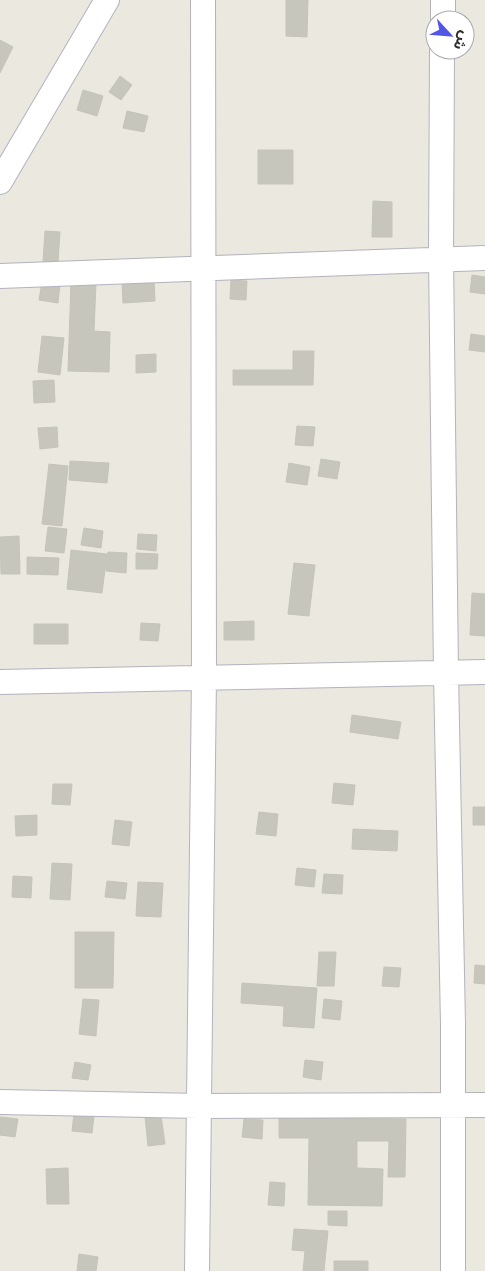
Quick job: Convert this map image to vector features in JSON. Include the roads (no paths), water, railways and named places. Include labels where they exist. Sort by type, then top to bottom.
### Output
[{"type":"street","points":[[1,177],[107,0]]},
{"type":"street","points":[[197,1271],[204,677],[203,0]]},
{"type":"street","points":[[442,60],[441,259],[453,1024],[453,1271]]},
{"type":"street","points":[[0,276],[485,258]]},
{"type":"street","points":[[0,682],[485,672]]},
{"type":"street","points":[[0,1102],[199,1106],[485,1105]]}]
